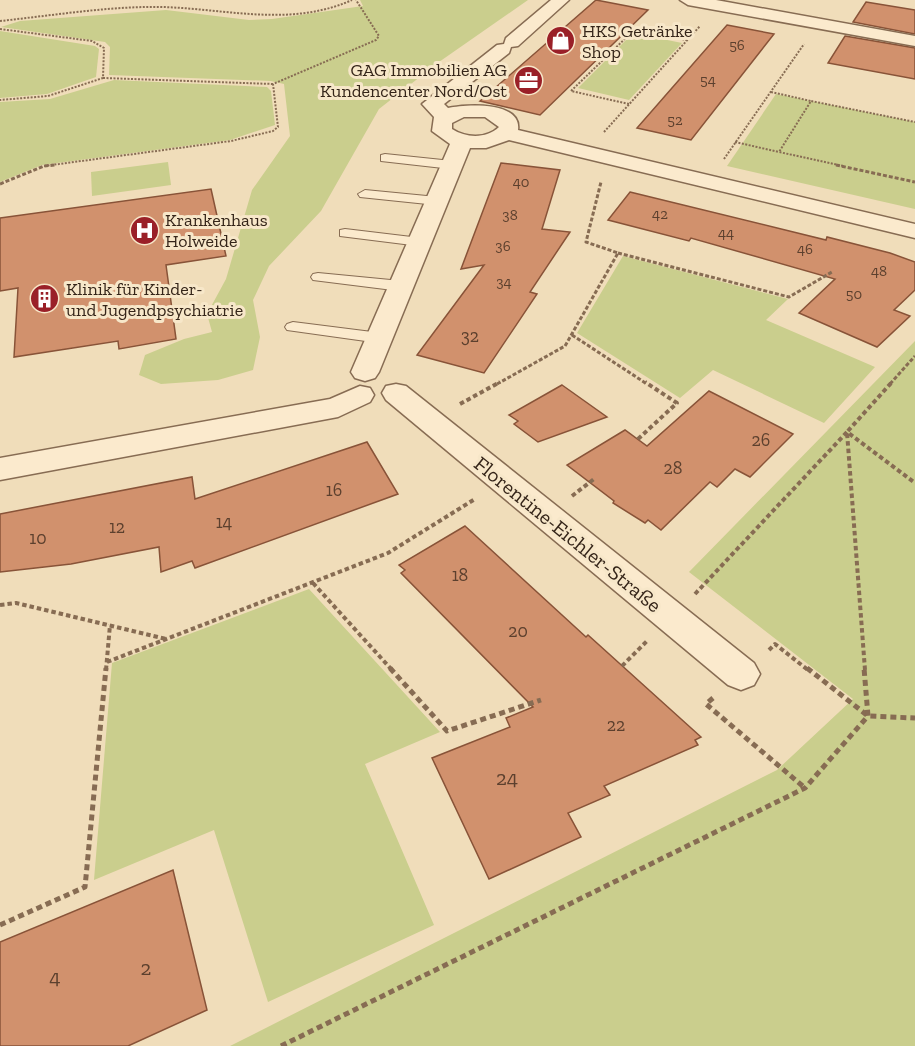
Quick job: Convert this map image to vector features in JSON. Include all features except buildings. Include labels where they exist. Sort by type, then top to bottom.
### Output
[{"type":"street","points":[[446,117],[432,104],[561,0]]},
{"type":"street","points":[[688,0],[915,41]]},
{"type":"street","points":[[506,133],[508,123],[496,114],[475,110],[446,117],[440,126],[442,130],[462,141],[483,141],[506,133],[915,231]]},
{"type":"street","points":[[363,384],[462,141]]},
{"type":"street","name":"Florentine-Eichler-Straße","points":[[0,469],[338,407],[363,384],[385,370],[396,375],[401,384],[396,393],[741,674]]},
{"type":"lane","points":[[385,158],[452,165]]},
{"type":"lane","points":[[365,194],[437,201]]},
{"type":"lane","points":[[345,234],[420,242]]},
{"type":"lane","points":[[318,277],[402,286]]},
{"type":"lane","points":[[293,327],[380,338]]},
{"type":"path","points":[[0,21],[146,7],[188,8],[250,17],[271,17],[332,9],[354,0],[379,36],[376,40],[273,84],[103,78],[48,96],[0,100]]},
{"type":"path","points":[[586,152],[718,6]]},
{"type":"path","points":[[708,182],[818,23]]},
{"type":"path","points":[[0,29],[100,44],[104,48],[103,78]]},
{"type":"path","points":[[629,104],[571,91],[634,30],[687,40]]},
{"type":"path","points":[[0,184],[50,165],[231,141],[273,131],[278,127],[273,84]]},
{"type":"path","points":[[770,92],[915,122]]},
{"type":"path","points":[[779,152],[811,100]]},
{"type":"path","points":[[735,142],[915,182]]},
{"type":"path","points":[[602,178],[586,242],[789,297],[832,272]]},
{"type":"path","points":[[429,421],[565,346],[618,252]]},
{"type":"path","points":[[572,335],[677,403],[638,439]]},
{"type":"path","points":[[671,618],[847,432],[915,356]]},
{"type":"path","points":[[847,432],[915,483]]},
{"type":"path","points":[[281,1046],[805,788],[868,716],[847,432]]},
{"type":"path","points":[[579,492],[594,479]]},
{"type":"path","points":[[107,662],[388,553],[504,481]]},
{"type":"path","points":[[313,584],[447,731],[541,700]]},
{"type":"path","points":[[0,605],[16,603],[168,639]]},
{"type":"path","points":[[0,925],[86,887],[110,625]]},
{"type":"path","points":[[775,644],[868,716],[915,717]]},
{"type":"path","points":[[706,704],[805,788]]},
{"type":"green space","points":[[360,0],[528,0],[439,62],[379,109],[321,211],[269,266],[253,300],[260,337],[253,370],[218,380],[161,384],[139,375],[145,355],[184,339],[212,332],[207,314],[226,279],[252,190],[290,136],[284,84],[271,81],[109,75],[110,47],[105,42],[1,27],[20,21],[166,10],[249,20],[272,19],[363,6]]},
{"type":"green space","points":[[0,31],[95,46],[99,49],[96,77],[47,94],[0,98]]},
{"type":"green space","points":[[633,33],[682,43],[629,100],[578,88]]},
{"type":"green space","points":[[114,80],[267,87],[271,91],[275,125],[230,140],[42,165],[0,182],[0,102],[50,99]]},
{"type":"green space","points":[[776,94],[915,122],[915,209],[727,166]]},
{"type":"green space","points":[[168,162],[171,185],[92,196],[91,172]]},
{"type":"green space","points":[[623,256],[788,299],[766,320],[875,367],[824,423],[713,370],[680,398],[577,333]]},
{"type":"green space","points":[[915,341],[915,1046],[230,1046],[777,770],[853,699],[689,572]]},
{"type":"green space","points":[[309,589],[440,732],[365,764],[434,925],[268,1002],[214,830],[94,880],[112,663]]},
{"type":"place","name":"HKS Getränke Shop","points":[[561,41]]},
{"type":"place","name":"GAG Immobilien AG Kundencenter Nord/Ost","points":[[528,80]]},
{"type":"place","name":"Krankenhaus Holweide","points":[[144,230]]},
{"type":"place","name":"Klinik für Kinder- und Jugendpsychiatrie","points":[[45,299]]}]
